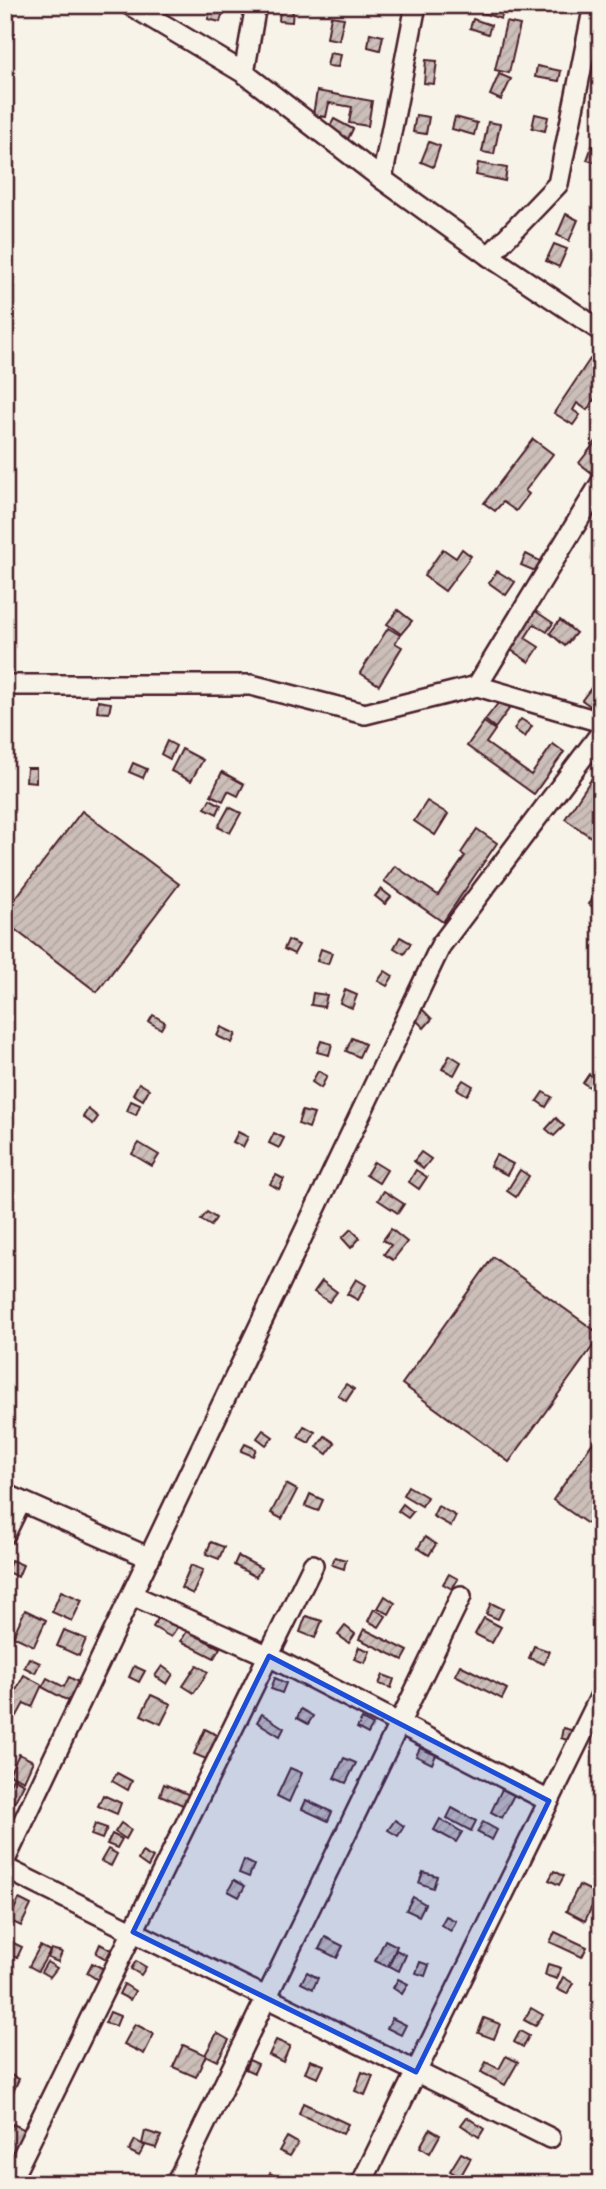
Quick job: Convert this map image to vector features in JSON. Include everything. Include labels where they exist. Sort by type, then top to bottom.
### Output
[{"type":"street","points":[[130,5],[244,73],[382,179],[489,256],[601,331]]},
{"type":"street","points":[[244,73],[256,5]]},
{"type":"street","points":[[382,179],[416,5]]},
{"type":"street","points":[[489,256],[558,184],[594,5]]},
{"type":"street","points":[[477,686],[601,483]]},
{"type":"street","points":[[5,685],[251,685],[365,713],[477,686],[601,722]]},
{"type":"street","points":[[5,1860],[441,946],[601,733]]},
{"type":"street","points":[[5,1534],[13,1498],[150,1558]]},
{"type":"street","points":[[9,2184],[313,1565]]},
{"type":"street","points":[[132,1595],[269,1656],[549,1801]]},
{"type":"street","points":[[176,2184],[461,1596]]},
{"type":"street","points":[[361,2184],[601,1695]]},
{"type":"street","points":[[5,1868],[550,2138]]},
{"type":"highlighted area","points":[[269,1656],[549,1801],[416,2072],[133,1932]]},
{"type":"building","points":[[211,5],[225,5],[220,22],[208,19]]},
{"type":"building","points":[[482,5],[505,5],[501,19],[480,12]]},
{"type":"building","points":[[280,8],[293,9],[292,22],[279,21]]},
{"type":"building","points":[[331,16],[344,18],[339,40],[327,38]]},
{"type":"building","points":[[473,19],[491,25],[488,34],[470,28]]},
{"type":"building","points":[[506,22],[520,25],[509,73],[495,70]]},
{"type":"building","points":[[370,33],[383,36],[380,50],[368,47]]},
{"type":"building","points":[[330,53],[341,55],[338,67],[327,66]]},
{"type":"building","points":[[426,60],[437,61],[434,84],[424,83]]},
{"type":"building","points":[[537,66],[561,71],[559,81],[535,77]]},
{"type":"building","points":[[499,74],[511,79],[501,100],[490,95]]},
{"type":"building","points":[[317,91],[372,101],[368,126],[349,123],[352,107],[329,103],[326,117],[313,115]]},
{"type":"building","points":[[535,114],[548,117],[545,131],[532,128]]},
{"type":"building","points":[[416,115],[429,117],[426,134],[413,132]]},
{"type":"building","points":[[455,117],[477,123],[474,135],[452,129]]},
{"type":"building","points":[[334,119],[353,129],[348,139],[329,128]]},
{"type":"building","points":[[488,122],[500,124],[494,154],[482,152]]},
{"type":"building","points":[[429,142],[440,146],[433,167],[421,162]]},
{"type":"building","points":[[592,146],[601,149],[599,163],[587,160]]},
{"type":"building","points":[[478,163],[507,168],[505,181],[476,175]]},
{"type":"building","points":[[566,214],[578,220],[569,241],[557,235]]},
{"type":"building","points":[[554,244],[567,249],[559,267],[546,261]]},
{"type":"building","points":[[590,359],[601,366],[601,389],[587,410],[577,403],[573,410],[580,415],[573,425],[554,413]]},
{"type":"building","points":[[601,435],[601,480],[579,463]]},
{"type":"building","points":[[533,439],[553,454],[525,491],[529,494],[516,511],[503,502],[495,511],[484,503]]},
{"type":"building","points":[[443,549],[456,558],[462,549],[471,556],[445,591],[424,576]]},
{"type":"building","points":[[526,554],[540,561],[535,571],[521,565]]},
{"type":"building","points":[[497,571],[515,582],[506,595],[489,583]]},
{"type":"building","points":[[522,602],[553,623],[547,632],[534,624],[525,638],[539,647],[529,662],[496,640]]},
{"type":"building","points":[[398,610],[412,621],[401,634],[387,624]]},
{"type":"building","points":[[560,620],[576,633],[565,646],[550,633]]},
{"type":"building","points":[[388,628],[400,635],[395,643],[402,647],[379,685],[360,673]]},
{"type":"building","points":[[601,675],[601,698],[593,708],[582,700]]},
{"type":"building","points":[[98,701],[111,703],[109,713],[97,712]]},
{"type":"building","points":[[499,702],[509,709],[495,728],[485,720]]},
{"type":"building","points":[[521,719],[532,726],[525,737],[514,729]]},
{"type":"building","points":[[484,722],[495,730],[486,743],[531,775],[553,744],[564,752],[534,794],[467,746]]},
{"type":"building","points":[[167,741],[176,746],[170,759],[161,754]]},
{"type":"building","points":[[182,749],[203,760],[191,781],[171,771]]},
{"type":"building","points":[[133,763],[147,769],[143,778],[129,772]]},
{"type":"building","points":[[27,768],[36,768],[36,782],[26,781]]},
{"type":"building","points":[[222,772],[244,784],[238,796],[228,791],[223,801],[211,795]]},
{"type":"building","points":[[596,772],[601,775],[601,844],[565,819]]},
{"type":"building","points":[[210,799],[221,805],[217,814],[205,808]]},
{"type":"building","points":[[427,801],[448,814],[435,835],[414,821]]},
{"type":"building","points":[[229,807],[241,813],[230,833],[218,827]]},
{"type":"building","points":[[82,811],[179,884],[97,992],[5,922],[5,912]]},
{"type":"building","points":[[477,829],[497,843],[443,922],[384,881],[395,866],[438,895],[465,856],[461,853]]},
{"type":"building","points":[[381,889],[391,897],[385,904],[375,896]]},
{"type":"building","points":[[595,896],[601,901],[599,912],[589,904]]},
{"type":"building","points":[[400,937],[411,943],[404,954],[394,948]]},
{"type":"building","points":[[288,940],[299,945],[294,954],[284,949]]},
{"type":"building","points":[[321,949],[332,953],[328,964],[317,961]]},
{"type":"building","points":[[385,971],[393,976],[387,986],[378,981]]},
{"type":"building","points":[[345,990],[357,995],[352,1008],[340,1003]]},
{"type":"building","points":[[313,993],[327,995],[324,1007],[311,1005]]},
{"type":"building","points":[[421,1008],[432,1019],[424,1028],[413,1017]]},
{"type":"building","points":[[153,1015],[165,1022],[161,1029],[149,1022]]},
{"type":"building","points":[[221,1027],[236,1034],[232,1043],[217,1036]]},
{"type":"building","points":[[352,1038],[365,1044],[359,1057],[346,1051]]},
{"type":"building","points":[[321,1041],[332,1044],[329,1055],[317,1052]]},
{"type":"building","points":[[450,1055],[461,1062],[454,1075],[442,1069]]},
{"type":"building","points":[[318,1071],[327,1076],[321,1088],[312,1082]]},
{"type":"building","points":[[589,1074],[599,1080],[593,1089],[583,1083]]},
{"type":"building","points":[[463,1080],[473,1086],[467,1095],[457,1089]]},
{"type":"building","points":[[139,1083],[149,1089],[143,1100],[133,1094]]},
{"type":"building","points":[[543,1092],[552,1097],[546,1107],[537,1101]]},
{"type":"building","points":[[131,1101],[140,1105],[136,1115],[127,1111]]},
{"type":"building","points":[[88,1109],[98,1117],[93,1124],[83,1117]]},
{"type":"building","points":[[302,1111],[314,1114],[309,1128],[298,1124]]},
{"type":"building","points":[[556,1118],[564,1126],[554,1136],[546,1129]]},
{"type":"building","points":[[238,1132],[248,1137],[243,1147],[233,1142]]},
{"type":"building","points":[[274,1133],[284,1138],[279,1148],[269,1143]]},
{"type":"building","points":[[139,1143],[159,1155],[152,1166],[132,1154]]},
{"type":"building","points":[[421,1152],[431,1159],[423,1169],[414,1161]]},
{"type":"building","points":[[496,1155],[513,1164],[507,1175],[490,1166]]},
{"type":"building","points":[[374,1162],[387,1170],[379,1183],[366,1175]]},
{"type":"building","points":[[416,1170],[427,1177],[419,1189],[409,1182]]},
{"type":"building","points":[[520,1170],[529,1176],[516,1197],[507,1191]]},
{"type":"building","points":[[276,1175],[284,1179],[279,1189],[270,1184]]},
{"type":"building","points":[[384,1191],[404,1204],[398,1213],[378,1200]]},
{"type":"building","points":[[207,1212],[216,1218],[211,1226],[201,1220]]},
{"type":"building","points":[[351,1229],[360,1238],[351,1248],[342,1238]]},
{"type":"building","points":[[391,1229],[407,1242],[393,1260],[384,1254],[391,1245],[383,1240]]},
{"type":"building","points":[[493,1257],[601,1335],[509,1462],[402,1384]]},
{"type":"building","points":[[356,1279],[366,1285],[358,1300],[347,1294]]},
{"type":"building","points":[[322,1281],[337,1292],[329,1302],[314,1292]]},
{"type":"building","points":[[346,1384],[354,1389],[346,1401],[338,1395]]},
{"type":"building","points":[[304,1426],[315,1432],[309,1443],[298,1437]]},
{"type":"building","points":[[263,1430],[273,1437],[266,1445],[257,1438]]},
{"type":"building","points":[[598,1435],[601,1437],[601,1533],[553,1500]]},
{"type":"building","points":[[325,1436],[335,1443],[327,1454],[317,1447]]},
{"type":"building","points":[[245,1444],[256,1449],[253,1456],[241,1451]]},
{"type":"building","points":[[286,1484],[297,1490],[282,1519],[271,1513]]},
{"type":"building","points":[[408,1486],[427,1497],[422,1506],[403,1495]]},
{"type":"building","points":[[310,1494],[323,1500],[318,1511],[305,1506]]},
{"type":"building","points":[[403,1504],[413,1512],[408,1518],[398,1511]]},
{"type":"building","points":[[438,1506],[456,1516],[451,1526],[433,1516]]},
{"type":"building","points":[[425,1537],[436,1544],[429,1555],[418,1548]]},
{"type":"building","points":[[211,1542],[224,1547],[219,1559],[206,1554]]},
{"type":"building","points":[[238,1556],[261,1568],[256,1577],[234,1565]]},
{"type":"building","points":[[335,1557],[346,1560],[344,1569],[332,1565]]},
{"type":"building","points":[[11,1560],[23,1565],[18,1577],[7,1572]]},
{"type":"building","points":[[191,1565],[203,1570],[193,1594],[181,1588]]},
{"type":"building","points":[[449,1574],[458,1579],[452,1589],[443,1584]]},
{"type":"building","points":[[61,1591],[82,1600],[72,1621],[52,1612]]},
{"type":"building","points":[[385,1596],[395,1603],[389,1614],[378,1608]]},
{"type":"building","points":[[491,1603],[503,1609],[498,1619],[486,1614]]},
{"type":"building","points":[[374,1609],[386,1616],[379,1627],[368,1621]]},
{"type":"building","points":[[25,1610],[46,1620],[34,1646],[13,1636]]},
{"type":"building","points":[[306,1616],[322,1621],[315,1638],[300,1632]]},
{"type":"building","points":[[159,1617],[177,1627],[171,1637],[153,1627]]},
{"type":"building","points":[[484,1618],[501,1627],[492,1643],[475,1634]]},
{"type":"building","points":[[345,1626],[355,1634],[349,1643],[338,1635]]},
{"type":"building","points":[[364,1629],[408,1651],[403,1660],[359,1639]]},
{"type":"building","points":[[64,1630],[86,1639],[79,1656],[57,1646]]},
{"type":"building","points":[[187,1631],[220,1648],[214,1658],[181,1641]]},
{"type":"building","points":[[534,1646],[549,1651],[544,1664],[529,1658]]},
{"type":"building","points":[[359,1647],[370,1651],[365,1663],[354,1659]]},
{"type":"building","points":[[29,1658],[40,1663],[35,1673],[24,1667]]},
{"type":"building","points":[[197,1665],[208,1672],[194,1693],[183,1686]]},
{"type":"building","points":[[460,1665],[507,1689],[502,1699],[455,1675]]},
{"type":"building","points":[[134,1666],[145,1671],[139,1682],[129,1677]]},
{"type":"building","points":[[162,1666],[173,1674],[167,1684],[155,1676]]},
{"type":"building","points":[[24,1675],[42,1685],[32,1707],[24,1703],[17,1716],[6,1710]]},
{"type":"building","points":[[383,1675],[394,1679],[391,1688],[379,1684]]},
{"type":"building","points":[[69,1677],[80,1683],[70,1702],[42,1687],[47,1678],[64,1687]]},
{"type":"building","points":[[275,1678],[286,1683],[282,1693],[271,1689]]},
{"type":"building","points":[[151,1695],[171,1704],[161,1724],[141,1715]]},
{"type":"building","points":[[301,1709],[313,1716],[308,1724],[297,1718]]},
{"type":"building","points":[[262,1714],[284,1728],[280,1736],[257,1722]]},
{"type":"building","points":[[362,1719],[373,1725],[368,1734],[357,1728]]},
{"type":"building","points":[[563,1728],[575,1731],[573,1742],[561,1738]]},
{"type":"building","points":[[205,1729],[217,1735],[206,1759],[194,1754]]},
{"type":"building","points":[[420,1748],[436,1755],[432,1764],[416,1756]]},
{"type":"building","points":[[19,1754],[33,1761],[24,1781],[9,1774]]},
{"type":"building","points":[[344,1758],[356,1763],[346,1783],[334,1778]]},
{"type":"building","points":[[290,1768],[302,1773],[289,1802],[277,1796]]},
{"type":"building","points":[[117,1773],[132,1781],[128,1790],[112,1781]]},
{"type":"building","points":[[13,1778],[24,1784],[14,1803],[5,1798],[5,1792]]},
{"type":"building","points":[[164,1784],[190,1795],[185,1806],[160,1795]]},
{"type":"building","points":[[502,1789],[514,1795],[502,1818],[491,1812]]},
{"type":"building","points":[[103,1795],[121,1803],[117,1814],[98,1806]]},
{"type":"building","points":[[306,1800],[332,1812],[328,1821],[302,1809]]},
{"type":"building","points":[[452,1808],[476,1821],[471,1831],[447,1818]]},
{"type":"building","points":[[440,1819],[462,1832],[456,1842],[434,1830]]},
{"type":"building","points":[[395,1820],[404,1826],[398,1836],[388,1830]]},
{"type":"building","points":[[483,1822],[497,1830],[492,1840],[477,1832]]},
{"type":"building","points":[[121,1823],[131,1830],[126,1839],[115,1832]]},
{"type":"building","points":[[95,1824],[107,1828],[102,1839],[91,1835]]},
{"type":"building","points":[[112,1834],[122,1839],[117,1848],[107,1844]]},
{"type":"building","points":[[108,1849],[117,1854],[111,1866],[101,1861]]},
{"type":"building","points":[[142,1852],[153,1858],[148,1867],[138,1860]]},
{"type":"building","points":[[244,1860],[254,1865],[249,1877],[239,1873]]},
{"type":"building","points":[[554,1871],[564,1876],[559,1885],[549,1880]]},
{"type":"building","points":[[423,1872],[437,1876],[433,1888],[419,1883]]},
{"type":"building","points":[[234,1880],[245,1886],[239,1897],[228,1891]]},
{"type":"building","points":[[579,1885],[598,1894],[585,1921],[566,1911]]},
{"type":"building","points":[[413,1897],[425,1904],[419,1916],[406,1910]]},
{"type":"building","points":[[19,1899],[31,1905],[21,1926],[9,1920]]},
{"type":"building","points":[[446,1916],[456,1921],[451,1931],[441,1925]]},
{"type":"building","points":[[555,1932],[587,1947],[582,1957],[550,1942]]},
{"type":"building","points":[[325,1937],[343,1946],[337,1958],[319,1949]]},
{"type":"building","points":[[5,1939],[22,1947],[17,1958],[5,1952]]},
{"type":"building","points":[[385,1940],[397,1946],[388,1967],[375,1961]]},
{"type":"building","points":[[100,1944],[111,1950],[106,1959],[96,1953]]},
{"type":"building","points":[[40,1946],[50,1951],[38,1971],[29,1966]]},
{"type":"building","points":[[51,1949],[62,1952],[58,1962],[48,1958]]},
{"type":"building","points":[[396,1950],[406,1955],[399,1971],[389,1966]]},
{"type":"building","points":[[136,1961],[146,1967],[141,1975],[131,1969]]},
{"type":"building","points":[[47,1962],[57,1968],[50,1977],[41,1972]]},
{"type":"building","points":[[420,1962],[429,1965],[425,1976],[416,1973]]},
{"type":"building","points":[[92,1963],[104,1969],[98,1980],[87,1973]]},
{"type":"building","points":[[548,1964],[561,1968],[557,1979],[545,1975]]},
{"type":"building","points":[[307,1972],[318,1978],[313,1989],[301,1983]]},
{"type":"building","points":[[563,1977],[573,1983],[567,1994],[557,1989]]},
{"type":"building","points":[[398,1979],[408,1984],[402,1994],[393,1988]]},
{"type":"building","points":[[124,1984],[135,1991],[130,2000],[119,1994]]},
{"type":"building","points":[[531,2008],[543,2015],[535,2026],[524,2020]]},
{"type":"building","points":[[110,2012],[120,2016],[116,2026],[105,2023]]},
{"type":"building","points":[[392,2018],[406,2025],[401,2035],[387,2028]]},
{"type":"building","points":[[484,2018],[500,2024],[494,2039],[478,2033]]},
{"type":"building","points":[[135,2024],[154,2034],[144,2054],[124,2044]]},
{"type":"building","points":[[520,2031],[529,2036],[523,2047],[514,2042]]},
{"type":"building","points":[[217,2033],[229,2040],[217,2061],[205,2055]]},
{"type":"building","points":[[276,2040],[290,2046],[283,2062],[269,2055]]},
{"type":"building","points":[[183,2045],[206,2055],[196,2077],[173,2067]]},
{"type":"building","points":[[506,2056],[518,2062],[505,2085],[481,2072],[486,2062],[499,2069]]},
{"type":"building","points":[[249,2060],[258,2064],[254,2073],[245,2069]]},
{"type":"building","points":[[310,2060],[324,2065],[318,2078],[305,2073]]},
{"type":"building","points":[[5,2072],[19,2079],[14,2090],[5,2085]]},
{"type":"building","points":[[362,2072],[373,2076],[365,2095],[355,2091]]},
{"type":"building","points":[[303,2103],[348,2124],[343,2134],[299,2114]]},
{"type":"building","points":[[467,2117],[484,2129],[479,2137],[461,2125]]},
{"type":"building","points":[[13,2124],[25,2130],[13,2152],[5,2148],[5,2137]]},
{"type":"building","points":[[430,2129],[440,2135],[430,2153],[420,2147]]},
{"type":"building","points":[[145,2131],[161,2136],[156,2148],[142,2144]]},
{"type":"building","points":[[287,2137],[298,2143],[290,2156],[279,2151]]},
{"type":"building","points":[[135,2140],[145,2146],[139,2156],[129,2151]]},
{"type":"building","points":[[461,2153],[471,2158],[460,2177],[450,2171]]},
{"type":"building","points":[[270,2173],[282,2180],[280,2184],[265,2181]]}]
